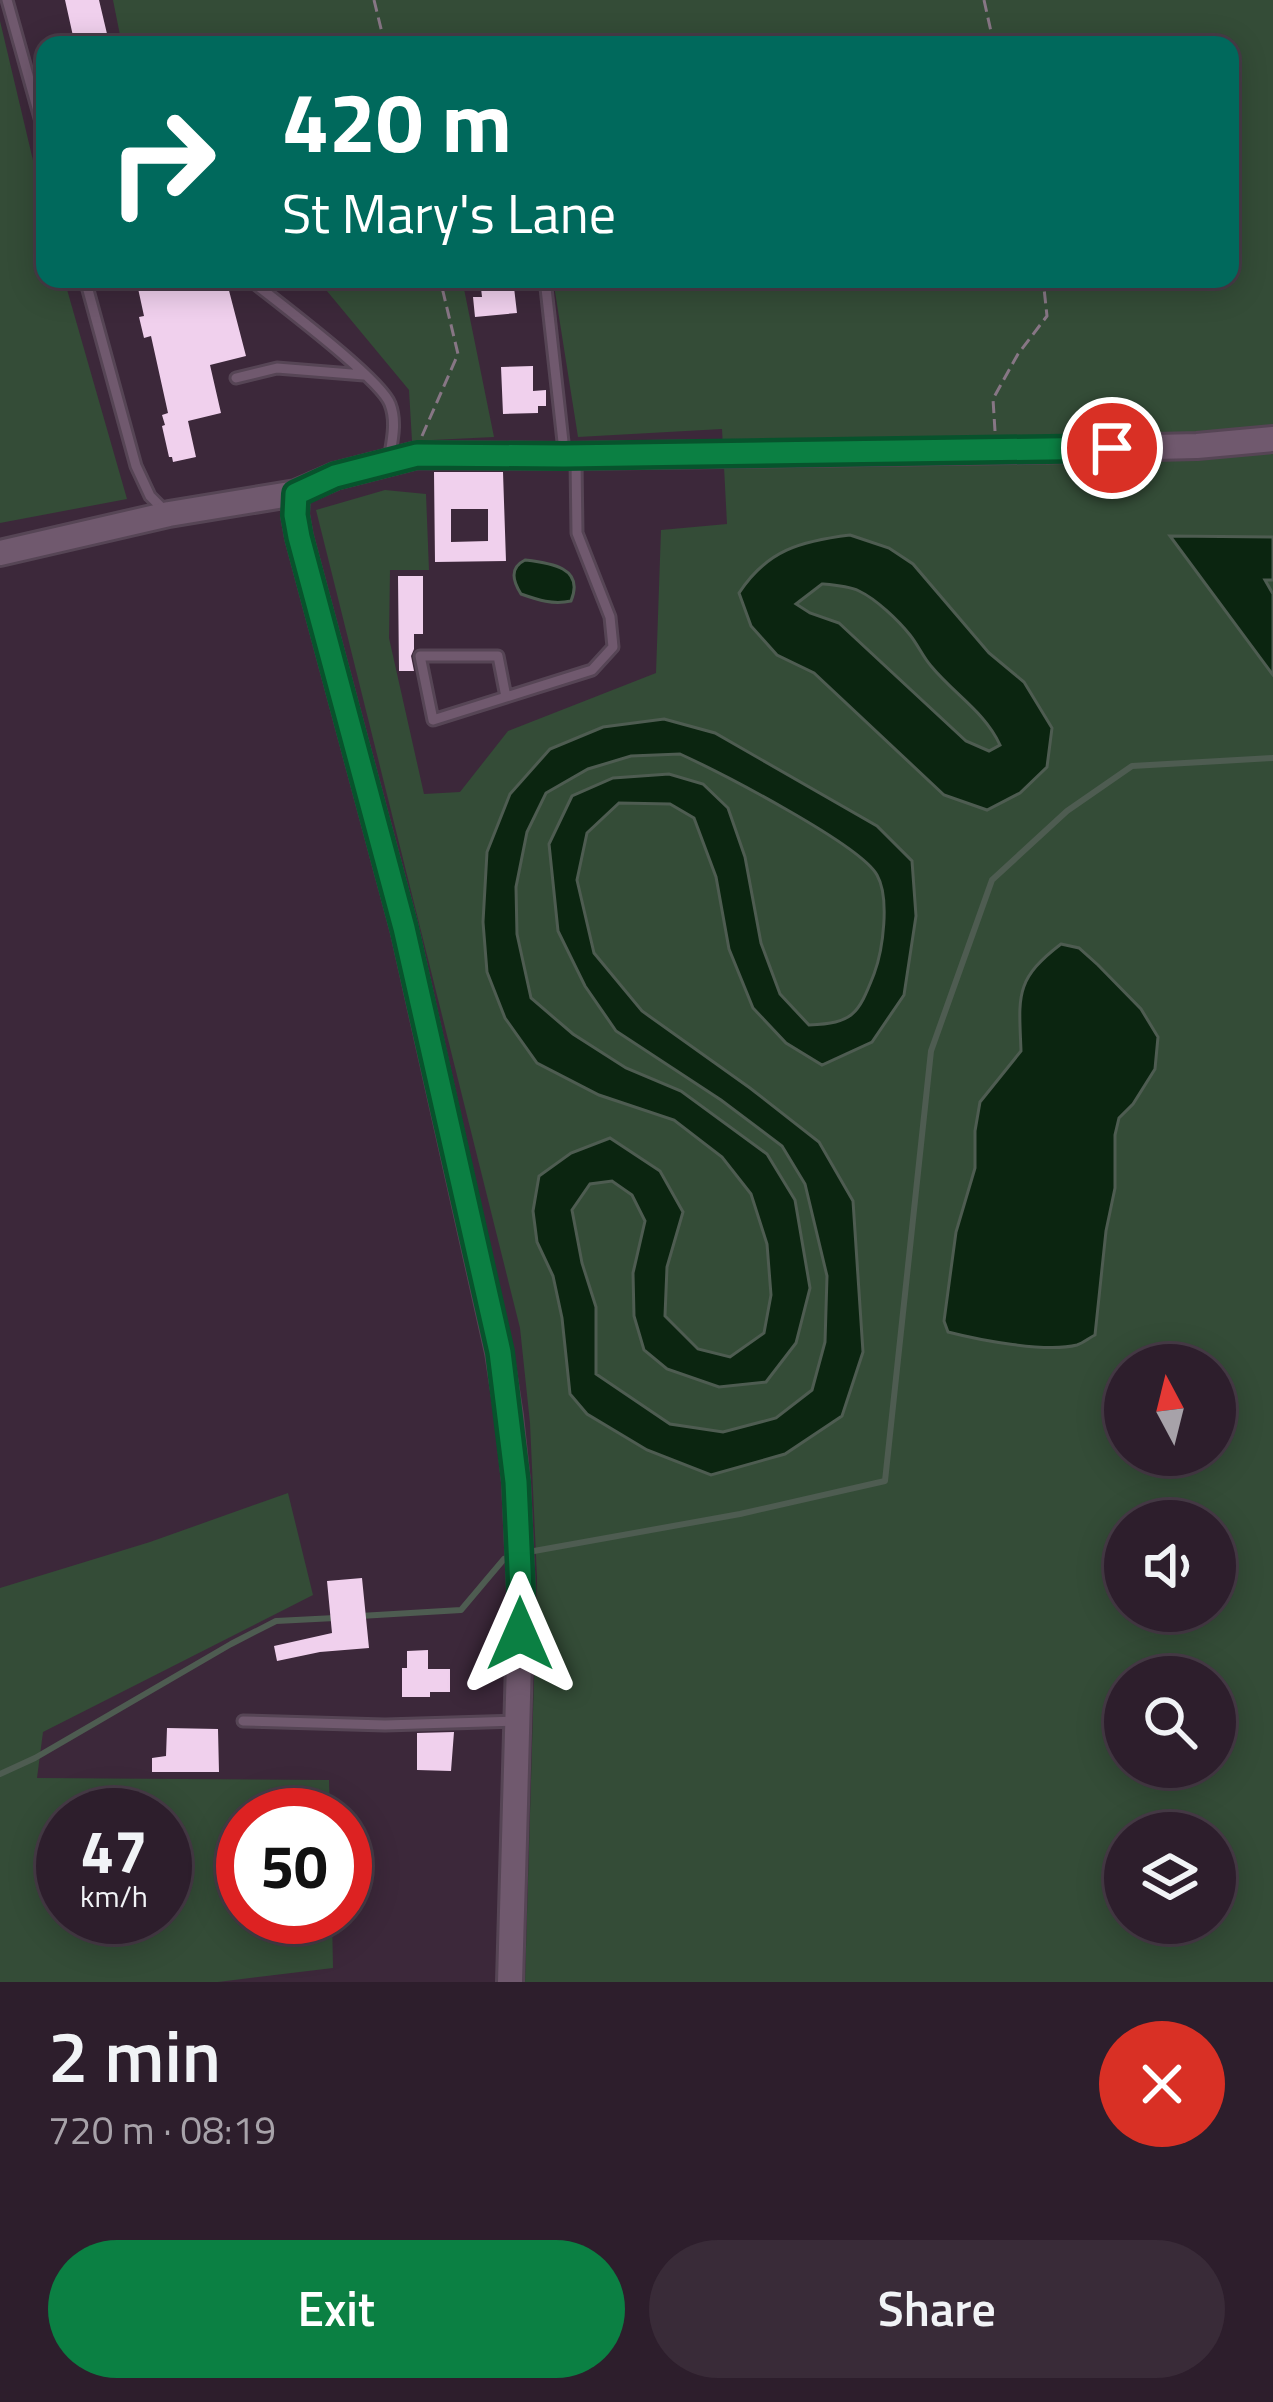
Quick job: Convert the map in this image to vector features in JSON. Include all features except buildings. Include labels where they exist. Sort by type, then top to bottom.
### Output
[{"type":"main road","points":[[0,553],[169,514],[296,494],[335,476],[417,455],[996,451],[1198,446],[1273,439]]},
{"type":"main road","points":[[296,494],[299,537],[404,928],[500,1352],[516,1482],[521,1591],[510,1982]]},
{"type":"lane","points":[[8,0],[36,103]]},
{"type":"lane","points":[[87,288],[136,466],[150,496],[169,514]]},
{"type":"lane","points":[[259,288],[389,398],[394,423],[388,461]]},
{"type":"lane","points":[[506,697],[498,656],[419,656],[434,720],[592,670],[613,647],[610,617],[578,533],[546,288]]},
{"type":"lane","points":[[236,378],[277,368],[364,375]]},
{"type":"lane","points":[[243,1721],[385,1725],[517,1721]]},
{"type":"path","points":[[374,0],[383,36]]},
{"type":"path","points":[[984,0],[992,36]]},
{"type":"path","points":[[417,455],[458,354],[442,288]]},
{"type":"path","points":[[996,451],[993,399],[1047,316],[1044,288]]},
{"type":"shaded area","points":[[113,0],[1273,0],[1273,1982],[525,1982],[537,1578],[520,1328],[316,510],[385,490],[426,494],[429,570],[390,570],[389,638],[424,794],[460,792],[508,731],[656,673],[661,530],[727,524],[722,429],[578,437],[554,288],[1239,288],[1239,36],[120,36]]},
{"type":"shaded area","points":[[0,21],[36,173],[36,288],[67,288],[127,499],[0,523]]},
{"type":"shaded area","points":[[324,288],[464,288],[494,437],[412,441],[409,390]]},
{"type":"shaded area","points":[[850,535],[889,548],[913,564],[989,653],[1024,682],[1052,728],[1047,767],[1020,793],[987,810],[944,795],[814,673],[777,655],[751,626],[739,593],[750,578],[787,550]],"holes":[[[822,584],[859,591],[886,610],[1000,745],[989,751],[966,741],[839,623],[796,604]]]},
{"type":"shaded area","points":[[1170,536],[1273,537],[1273,580],[1265,580],[1273,594],[1273,675]]},
{"type":"shaded area","points":[[525,560],[554,565],[569,574],[574,590],[571,601],[552,602],[521,594],[514,575]]},
{"type":"shaded area","points":[[664,719],[715,733],[877,826],[912,861],[916,916],[904,995],[872,1042],[822,1065],[786,1043],[753,1008],[729,949],[716,877],[694,818],[670,804],[619,803],[587,833],[577,880],[594,953],[642,1011],[819,1142],[853,1201],[863,1352],[842,1416],[785,1454],[711,1475],[647,1450],[587,1414],[570,1394],[562,1318],[553,1276],[537,1242],[533,1211],[539,1176],[571,1153],[610,1138],[660,1171],[683,1212],[667,1267],[665,1316],[698,1349],[730,1357],[764,1333],[771,1295],[767,1244],[751,1194],[722,1157],[674,1120],[599,1095],[537,1063],[505,1018],[487,972],[483,922],[487,852],[510,794],[550,749],[603,727]],"holes":[[[680,754],[844,845],[877,875],[884,910],[877,964],[858,1008],[845,1019],[809,1025],[780,994],[761,943],[745,857],[728,808],[703,784],[669,774],[613,778],[572,796],[549,844],[558,931],[585,986],[616,1031],[782,1146],[805,1184],[827,1276],[825,1342],[812,1390],[776,1418],[723,1432],[670,1424],[596,1374],[596,1307],[572,1210],[590,1184],[612,1181],[632,1195],[645,1221],[633,1273],[634,1316],[644,1350],[667,1369],[719,1387],[766,1382],[796,1343],[810,1288],[795,1200],[767,1154],[681,1091],[626,1068],[573,1034],[531,998],[517,934],[516,887],[527,832],[546,793],[588,769],[631,756]]]},
{"type":"shaded area","points":[[1061,944],[1079,948],[1098,965],[1141,1009],[1158,1037],[1155,1069],[1119,1118],[1115,1135],[1115,1188],[1095,1335],[1077,1345],[1048,1347],[948,1332],[944,1321],[956,1232],[975,1168],[980,1102],[1021,1051],[1020,1002],[1027,979]]},
{"type":"shaded area","points":[[288,1493],[313,1595],[43,1732],[37,1778],[329,1780],[329,1788],[216,1788],[216,1944],[333,1944],[333,1968],[218,1982],[0,1982],[0,1588]]},
{"type":"waterway","points":[[534,1551],[740,1514],[885,1481],[931,1051],[992,880],[1067,811],[1132,766],[1273,758]]},
{"type":"waterway","points":[[360,1616],[461,1610],[504,1559]]},
{"type":"waterway","points":[[0,1774],[276,1621],[335,1618]]},
{"type":"route","points":[[520,1634],[516,1482],[500,1352],[404,928],[299,537],[296,494],[335,476],[417,455],[1112,448]]}]
